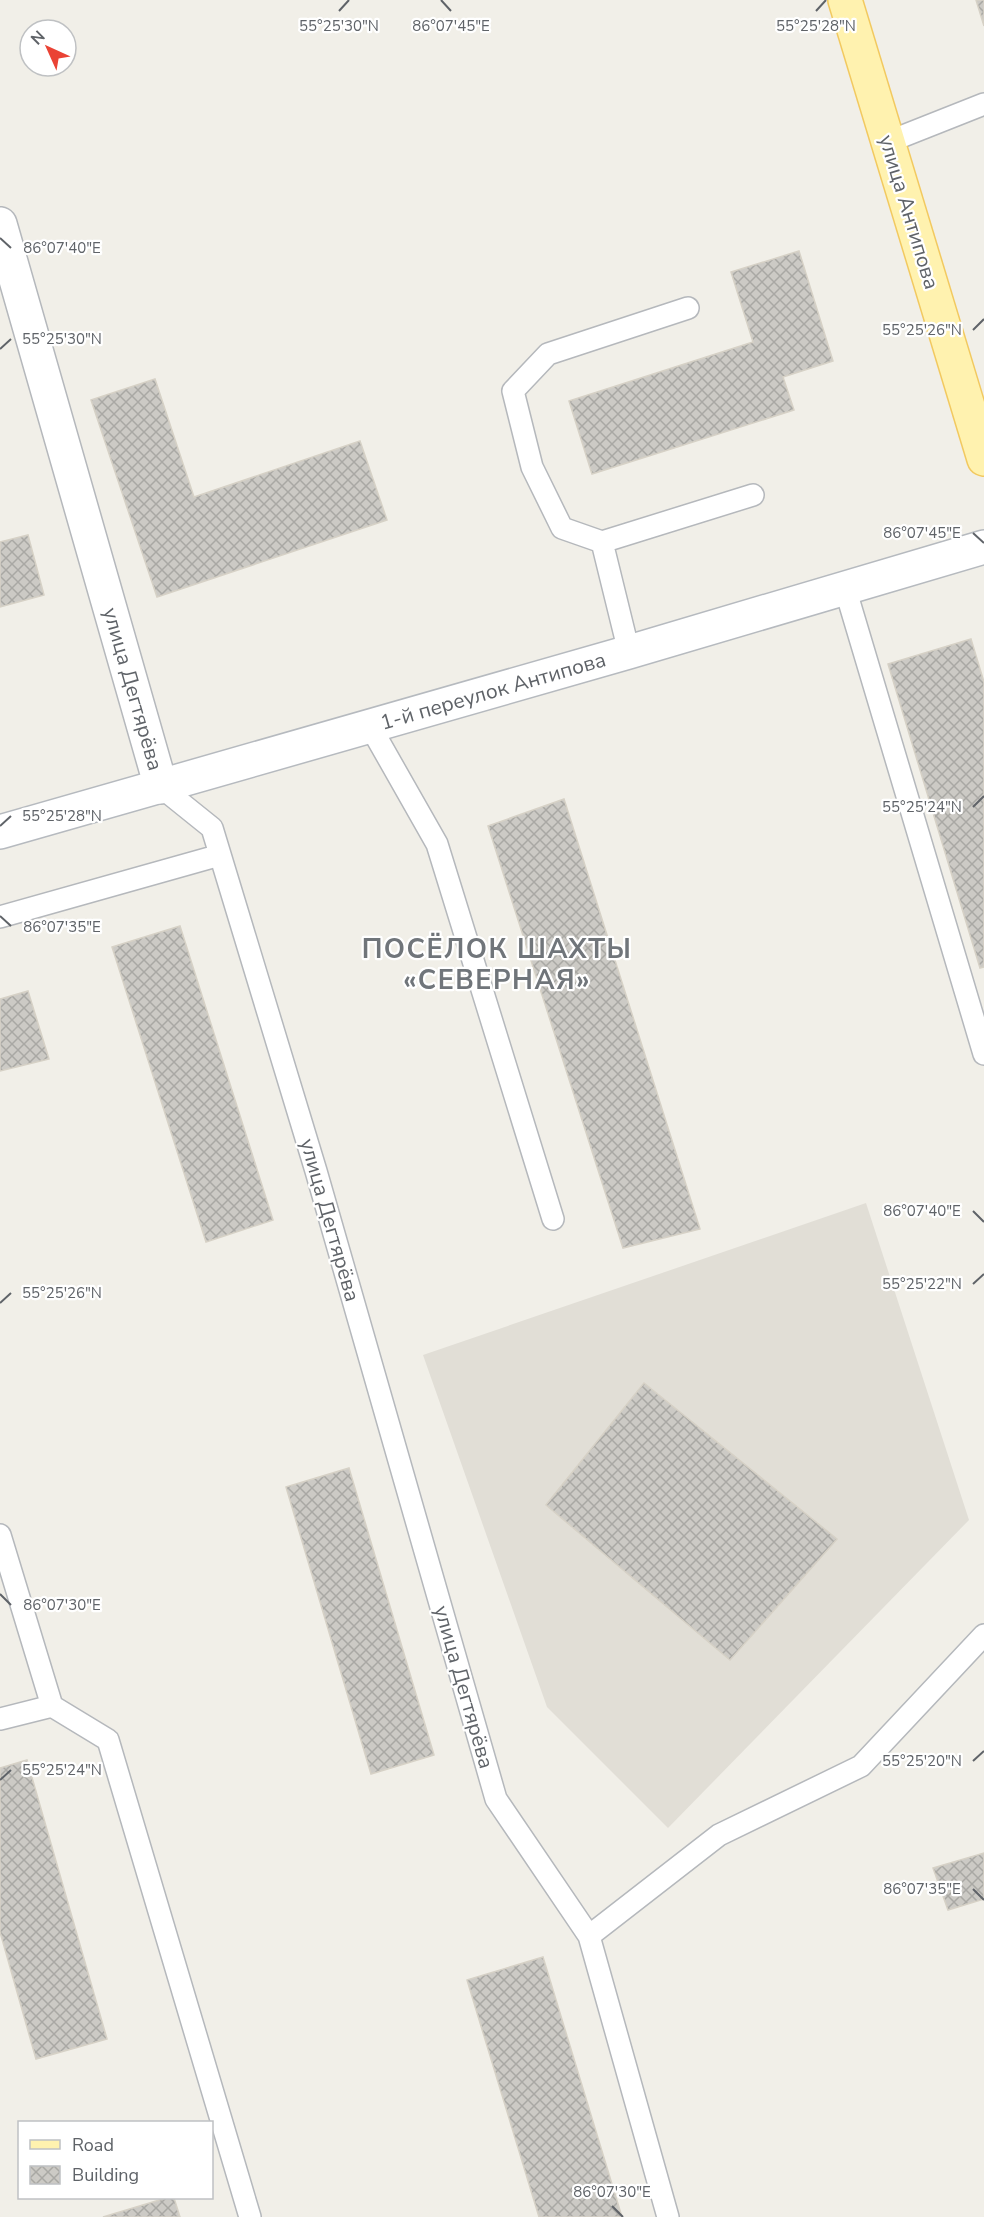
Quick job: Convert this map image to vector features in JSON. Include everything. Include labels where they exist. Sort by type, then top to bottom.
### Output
[{"type":"main road","name":"улица Антипова","points":[[845,0],[984,459]]},
{"type":"main road","name":"улица Дегтярёва","points":[[0,224],[161,786]]},
{"type":"main road","name":"1-й переулок Антипова","points":[[0,831],[629,652],[984,547]]},
{"type":"lane","points":[[888,142],[984,104]]},
{"type":"lane","points":[[688,308],[548,354],[513,391],[532,467],[562,528],[602,542],[753,495]]},
{"type":"lane","points":[[602,542],[629,652]]},
{"type":"lane","points":[[845,588],[984,1054]]},
{"type":"lane","points":[[370,726],[437,843],[553,1219]]},
{"type":"lane","name":"улица Дегтярёва","points":[[161,786],[212,828],[316,1171],[496,1799],[589,1936],[668,2217]]},
{"type":"lane","points":[[0,917],[220,855]]},
{"type":"lane","points":[[0,1535],[52,1706],[108,1740],[250,2217]]},
{"type":"lane","points":[[589,1936],[719,1835],[861,1766],[984,1635]]},
{"type":"lane","points":[[0,1719],[52,1706]]},
{"type":"shaded area","points":[[866,1203],[969,1520],[668,1828],[547,1707],[423,1355]]},
{"type":"building","points":[[976,0],[984,0],[984,26]]},
{"type":"building","points":[[799,251],[833,361],[783,377],[794,410],[592,474],[569,401],[753,342],[731,272]]},
{"type":"building","points":[[155,379],[194,497],[360,441],[387,520],[157,597],[91,400]]},
{"type":"building","points":[[28,535],[44,595],[0,607],[0,542]]},
{"type":"building","points":[[971,639],[984,682],[984,967],[980,968],[888,664]]},
{"type":"building","points":[[564,799],[700,1229],[623,1248],[488,826]]},
{"type":"building","points":[[180,926],[273,1220],[206,1242],[112,947]]},
{"type":"building","points":[[28,991],[49,1059],[0,1071],[0,999]]},
{"type":"building","points":[[644,1383],[837,1539],[730,1660],[546,1505]]},
{"type":"building","points":[[349,1468],[434,1755],[371,1774],[286,1487]]},
{"type":"building","points":[[27,1760],[107,2039],[36,2059],[0,1932],[0,1768]]},
{"type":"building","points":[[984,1853],[984,1899],[948,1910],[933,1868]]},
{"type":"building","points":[[543,1957],[622,2217],[539,2217],[467,1980]]},
{"type":"building","points":[[163,2199],[174,2199],[180,2217],[103,2217]]},
{"type":"district","name":"ПОСЁЛОК ШАХТЫ «СЕВЕРНАЯ»","points":[[497,964]]}]
